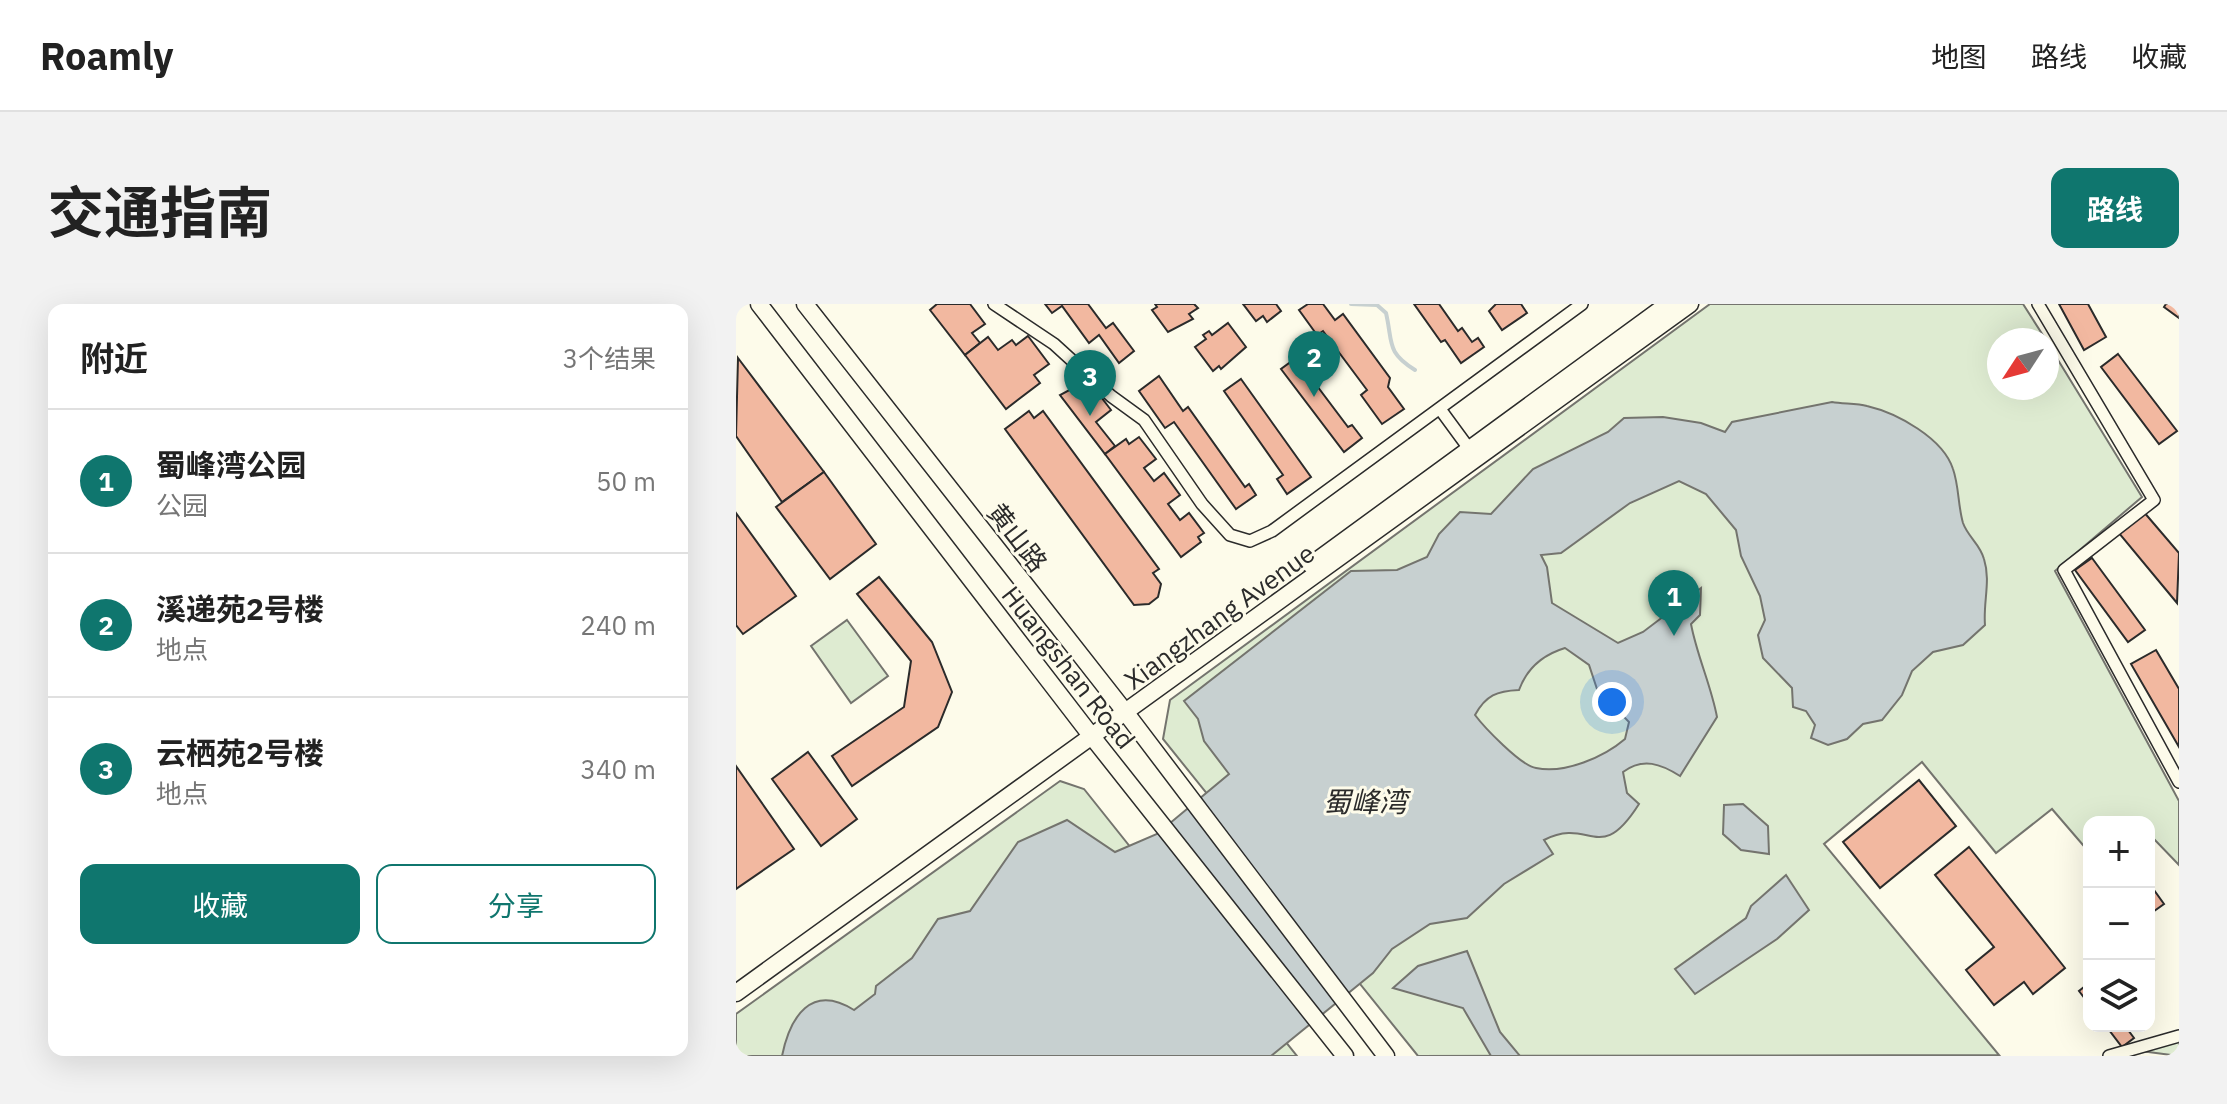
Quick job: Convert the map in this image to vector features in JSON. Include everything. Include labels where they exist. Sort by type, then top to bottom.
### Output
[{"type":"main road","name":"Huangshan Road","points":[[759,304],[1089,733],[1345,1056]]},
{"type":"main road","name":"黄山路","points":[[805,304],[1123,709],[1386,1056]]},
{"type":"main road","name":"Xiangzhang Avenue","points":[[1473,454],[1668,304]]},
{"type":"main road","name":"Xiangzhang Avenue","points":[[736,985],[1473,454],[1690,304]]},
{"type":"main road","name":"Xiangzhang Avenue","points":[[736,993],[1089,733]]},
{"type":"street","points":[[994,304],[1054,344],[1111,396],[1144,420],[1202,504],[1230,535],[1250,541],[1272,531],[1582,304]]},
{"type":"street","points":[[2038,304],[2154,500],[2064,570],[2179,782]]},
{"type":"street","points":[[1440,409],[1473,454]]},
{"type":"street","points":[[2109,1056],[2179,1036]]},
{"type":"green space","points":[[1710,304],[2023,304],[2038,328],[1987,328],[1987,400],[2059,400],[2059,362],[2142,497],[2055,571],[2179,801],[2179,865],[2155,840],[2155,816],[2083,816],[2083,845],[2052,809],[1996,853],[1922,762],[1824,844],[1999,1055],[1418,1056],[1163,739],[1170,700]]},
{"type":"green space","points":[[847,620],[888,676],[851,703],[811,646]]},
{"type":"green space","points":[[1060,781],[1084,789],[1297,1056],[736,1056],[736,1014]]},
{"type":"green space","points":[[2179,1036],[2179,1056],[2133,1050]]},
{"type":"water","name":"蜀峰湾","points":[[1832,402],[1863,405],[1892,414],[1918,428],[1948,458],[1955,476],[1963,523],[1980,549],[1986,567],[1985,625],[1963,645],[1933,652],[1912,671],[1902,695],[1882,720],[1863,724],[1847,739],[1828,745],[1811,738],[1815,725],[1806,711],[1793,707],[1792,688],[1763,658],[1758,635],[1765,620],[1760,596],[1741,556],[1736,530],[1706,494],[1679,481],[1630,503],[1561,553],[1541,555],[1547,567],[1552,603],[1618,643],[1643,632],[1701,588],[1700,615],[1691,624],[1717,717],[1680,776],[1652,764],[1630,767],[1623,772],[1627,793],[1639,804],[1614,833],[1604,837],[1560,834],[1544,840],[1553,854],[1504,884],[1467,918],[1430,924],[1392,949],[1373,973],[1271,1056],[782,1056],[791,1029],[805,1008],[814,1002],[826,1000],[854,1010],[875,994],[876,986],[912,958],[938,919],[970,911],[1018,842],[1067,820],[1115,852],[1157,834],[1229,774],[1204,741],[1198,719],[1184,701],[1351,571],[1397,570],[1427,557],[1439,534],[1460,512],[1491,514],[1533,469],[1608,432],[1624,418],[1663,417],[1701,423],[1725,432],[1732,422]],"holes":[[[1565,648],[1589,665],[1597,689],[1629,722],[1625,739],[1595,758],[1559,769],[1529,766],[1512,754],[1475,715],[1493,695],[1519,690],[1531,669],[1557,651]]]},
{"type":"water","points":[[1743,804],[1768,826],[1769,854],[1741,850],[1723,834],[1724,805]]},
{"type":"water","points":[[1786,875],[1809,910],[1777,939],[1695,994],[1675,969],[1746,918],[1751,906]]},
{"type":"water","points":[[1467,951],[1500,1032],[1520,1056],[1491,1056],[1463,1008],[1393,988],[1418,966]]},
{"type":"building","points":[[937,304],[970,304],[985,324],[972,333],[980,343],[965,355],[930,310]]},
{"type":"building","points":[[1045,304],[1088,304],[1106,328],[1113,323],[1134,351],[1119,363],[1099,335],[1089,343],[1062,306],[1052,313]]},
{"type":"building","points":[[1155,304],[1194,304],[1198,308],[1189,314],[1193,319],[1168,332],[1152,310],[1157,307]]},
{"type":"building","points":[[1243,304],[1276,304],[1281,311],[1267,322],[1263,316],[1256,321]]},
{"type":"building","points":[[1308,304],[1323,304],[1335,320],[1343,314],[1390,378],[1388,387],[1404,409],[1382,424],[1361,395],[1367,390],[1323,331],[1317,335],[1299,310]]},
{"type":"building","points":[[1414,304],[1439,304],[1458,331],[1462,328],[1472,342],[1478,338],[1484,347],[1461,363],[1445,340],[1441,342]]},
{"type":"building","points":[[1496,304],[1521,304],[1527,313],[1502,330],[1489,311]]},
{"type":"building","points":[[2059,304],[2088,304],[2106,337],[2084,350]]},
{"type":"building","points":[[2166,304],[2179,304],[2179,318],[2164,307]]},
{"type":"building","points":[[1228,323],[1246,347],[1221,369],[1219,366],[1213,371],[1195,347],[1206,339],[1203,335],[1209,331],[1212,335]]},
{"type":"building","points":[[1028,336],[1049,364],[1034,375],[1040,383],[1006,409],[965,355],[988,337],[998,350],[1012,340],[1016,345]]},
{"type":"building","points":[[2118,354],[2177,431],[2159,444],[2101,367]]},
{"type":"building","points":[[738,358],[824,472],[782,502],[736,436]]},
{"type":"building","points":[[1296,358],[1348,427],[1352,425],[1362,438],[1344,452],[1281,369]]},
{"type":"building","points":[[1159,376],[1183,411],[1188,407],[1245,487],[1249,484],[1256,495],[1236,509],[1174,422],[1165,428],[1139,391]]},
{"type":"building","points":[[1241,379],[1311,477],[1287,494],[1277,479],[1283,475],[1224,391]]},
{"type":"building","points":[[1088,380],[1111,410],[1096,422],[1115,446],[1105,454],[1060,395]]},
{"type":"building","points":[[1029,411],[1034,418],[1043,411],[1159,569],[1153,573],[1161,584],[1158,597],[1149,604],[1134,605],[1005,429]]},
{"type":"building","points":[[1139,437],[1156,459],[1144,468],[1154,481],[1164,473],[1180,495],[1168,504],[1180,520],[1189,513],[1204,533],[1198,537],[1201,542],[1181,557],[1105,454],[1126,439],[1129,444]]},
{"type":"building","points":[[824,472],[876,544],[830,579],[776,507]]},
{"type":"building","points":[[2143,511],[2179,553],[2177,603],[2118,532]]},
{"type":"building","points":[[736,513],[796,596],[743,634],[736,625]]},
{"type":"building","points":[[2092,558],[2145,630],[2128,642],[2075,570]]},
{"type":"building","points":[[879,577],[932,642],[952,692],[938,727],[852,786],[832,756],[904,707],[911,661],[857,594]]},
{"type":"building","points":[[2156,650],[2179,689],[2179,747],[2131,664]]},
{"type":"building","points":[[808,752],[857,819],[821,846],[772,779]]},
{"type":"building","points":[[736,766],[794,849],[736,889]]},
{"type":"building","points":[[1919,780],[1956,826],[1880,888],[1843,842]]},
{"type":"building","points":[[1969,847],[2065,968],[2033,994],[2024,982],[1994,1005],[1966,970],[1994,947],[1935,875]]},
{"type":"building","points":[[2155,891],[2164,904],[2155,910]]},
{"type":"building","points":[[2111,1032],[2130,1032],[2134,1038],[2122,1047]]},
{"type":"waterway","points":[[1351,304],[1377,305],[1386,313],[1395,352],[1415,370]]},
{"type":"place","name":"溪递苑2号楼","points":[[1314,397]]},
{"type":"place","name":"云栖苑2号楼","points":[[1090,416]]},
{"type":"place","name":"蜀峰湾公园","points":[[1674,636]]}]
